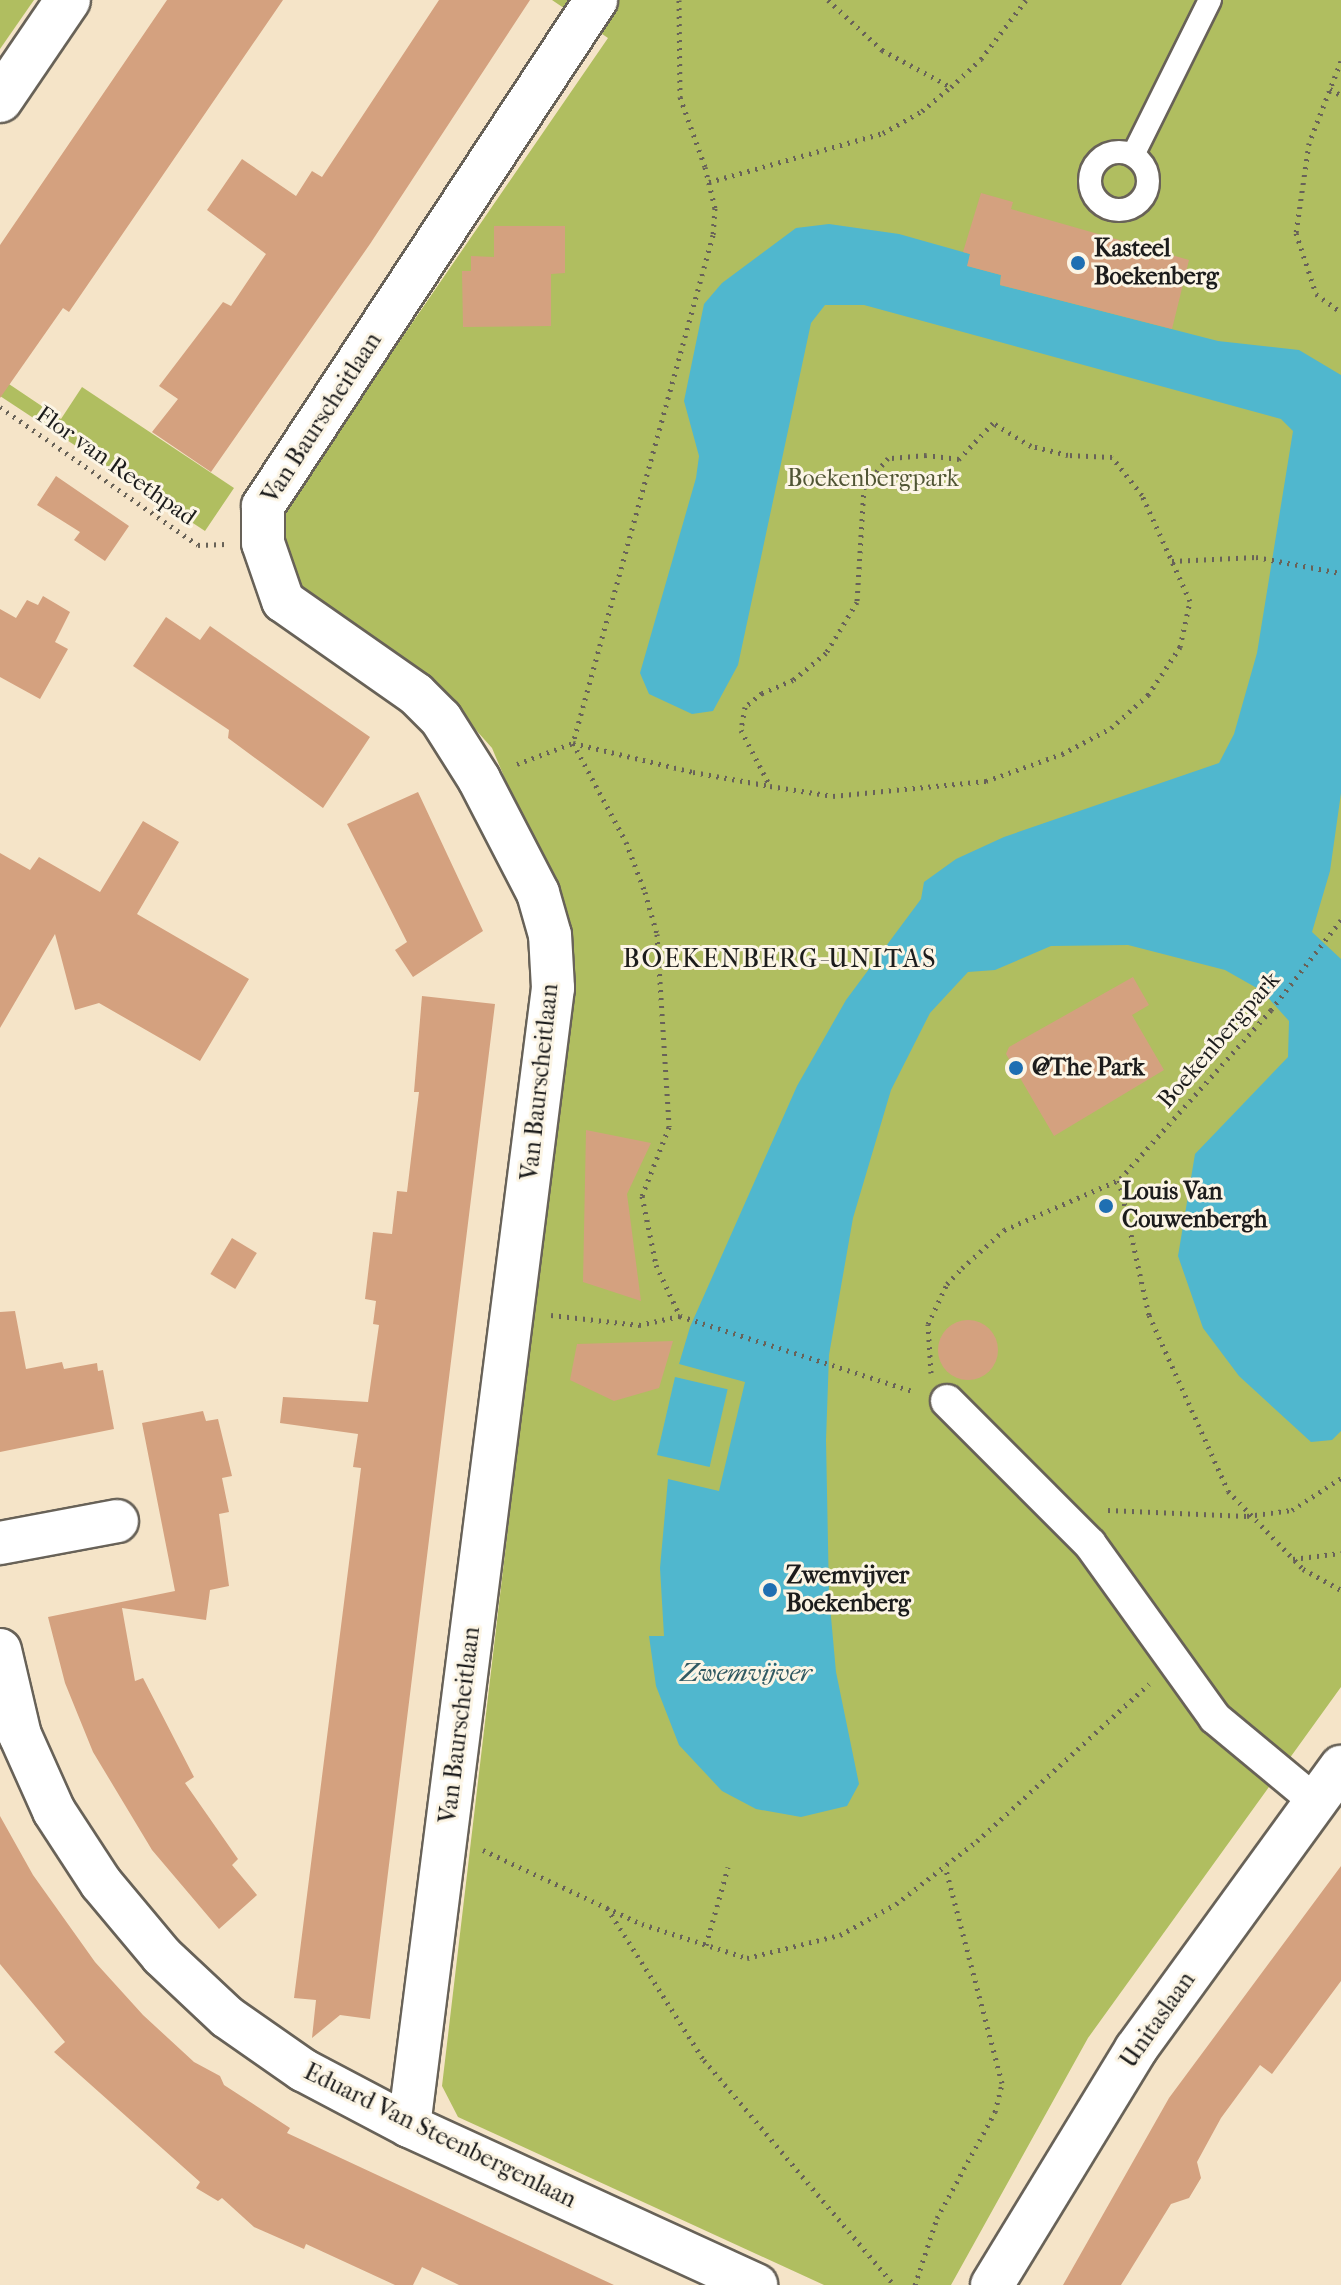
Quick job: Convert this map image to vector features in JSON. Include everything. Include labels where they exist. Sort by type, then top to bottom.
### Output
[{"type":"street","points":[[0,100],[68,0]]},
{"type":"street","name":"Van Baurscheitlaan","points":[[409,2126],[553,988],[550,935],[538,893],[479,779],[441,719],[416,694],[283,601],[263,543],[263,506],[596,0]]},
{"type":"street","points":[[947,1401],[1057,1508],[1114,1573],[1215,1718],[1328,1810]]},
{"type":"street","points":[[0,1543],[117,1521]]},
{"type":"street","name":"Eduard Van Steenbergenlaan","points":[[0,1650],[20,1735],[54,1811],[101,1883],[162,1956],[227,2017],[303,2070],[409,2126],[756,2285]]},
{"type":"street","name":"Unitaslaan","points":[[992,2285],[1136,2049],[1328,1810],[1341,1767]]},
{"type":"lane","points":[[1133,155],[1210,0]]},
{"type":"path","points":[[679,0],[680,97],[709,182],[713,235],[573,743],[626,842],[657,934],[669,1127],[642,1196],[656,1265],[680,1316]]},
{"type":"path","points":[[828,0],[882,50],[951,87]]},
{"type":"path","points":[[709,182],[883,133],[922,111],[981,59],[1026,0]]},
{"type":"path","points":[[1341,61],[1309,143],[1296,233],[1316,294],[1341,312]]},
{"type":"path","points":[[1330,89],[1341,95]]},
{"type":"path","name":"Flor van Reethpad","points":[[0,407],[198,545],[263,543]]},
{"type":"path","points":[[479,779],[573,743],[770,786],[833,796],[986,781],[1062,754],[1111,728],[1148,695],[1180,647],[1190,601],[1142,495],[1112,457],[1068,455],[1031,446],[993,423],[959,459],[926,455],[888,458],[864,487],[857,602],[826,653],[793,680],[762,693],[745,707],[741,730],[770,786]]},
{"type":"path","points":[[1172,561],[1256,557],[1341,573]]},
{"type":"path","name":"Boekenbergpark","points":[[947,1401],[932,1377],[925,1345],[935,1304],[947,1284],[991,1238],[1119,1180],[1271,1010],[1331,939],[1341,920]]},
{"type":"path","points":[[1119,1180],[1149,1315],[1200,1434],[1247,1516],[1292,1559],[1341,1590]]},
{"type":"path","points":[[513,1310],[639,1325],[680,1316],[843,1371],[947,1401]]},
{"type":"path","points":[[1057,1508],[1247,1516],[1292,1510],[1341,1478]]},
{"type":"path","points":[[1292,1559],[1341,1553]]},
{"type":"path","points":[[446,1833],[607,1907],[747,1958],[840,1935],[896,1904],[945,1866],[1173,1661]]},
{"type":"path","points":[[915,2285],[937,2218],[995,2112],[1002,2083],[945,1866]]},
{"type":"path","points":[[706,1945],[728,1867]]},
{"type":"path","points":[[607,1907],[704,2060],[894,2285]]},
{"type":"green space","points":[[0,0],[34,0],[0,49]]},
{"type":"green space","name":"Boekenbergpark","points":[[552,0],[1341,0],[1341,1687],[1088,2038],[951,2285],[824,2285],[458,2117],[442,2086],[575,961],[545,874],[492,748],[426,674],[297,589],[279,538],[285,508],[608,38]]},
{"type":"green space","points":[[0,378],[61,419],[82,387],[234,488],[205,531],[0,396]]},
{"type":"water","name":"Zwemvijver","points":[[829,224],[899,234],[970,254],[968,266],[1001,275],[1000,285],[1218,341],[1299,350],[1341,375],[1341,793],[1330,871],[1312,932],[1341,959],[1341,1431],[1332,1440],[1311,1442],[1239,1376],[1203,1328],[1178,1256],[1195,1154],[1288,1057],[1289,1021],[1262,991],[1225,970],[1128,945],[1051,946],[995,970],[968,972],[930,1013],[891,1090],[853,1218],[829,1355],[826,1440],[829,1595],[836,1672],[859,1784],[847,1806],[801,1817],[756,1809],[722,1791],[679,1745],[656,1686],[649,1636],[664,1636],[660,1568],[668,1479],[719,1491],[745,1382],[679,1364],[690,1327],[797,1086],[846,1000],[921,899],[924,882],[956,859],[1004,837],[1219,763],[1234,734],[1257,653],[1293,431],[1281,419],[864,305],[825,305],[811,323],[738,665],[713,711],[692,714],[649,694],[640,673],[696,478],[699,456],[684,401],[704,304],[722,283],[796,228]]},
{"type":"water","points":[[675,1377],[728,1389],[710,1467],[657,1455]]},
{"type":"building","points":[[167,0],[283,0],[69,312],[63,308],[0,398],[0,245]]},
{"type":"building","points":[[439,0],[530,0],[370,244],[211,472],[152,432],[178,399],[159,386],[223,302],[231,306],[266,254],[207,210],[242,159],[296,196],[312,171],[322,177]]},
{"type":"building","name":"Kasteel Boekenberg","points":[[981,193],[1013,202],[1011,209],[1189,260],[1172,329],[1000,285],[1001,275],[967,266],[970,254],[963,252]]},
{"type":"building","points":[[494,226],[565,226],[565,273],[551,274],[551,326],[463,327],[462,271],[471,271],[471,256],[494,257]]},
{"type":"building","points":[[56,476],[129,526],[105,561],[74,540],[80,532],[37,505]]},
{"type":"building","points":[[43,596],[70,612],[55,642],[68,649],[40,699],[0,677],[0,609],[16,618],[27,600],[38,605]]},
{"type":"building","points":[[166,617],[200,640],[210,626],[370,737],[323,808],[228,738],[229,730],[133,666]]},
{"type":"building","points":[[418,792],[483,931],[413,977],[395,950],[407,942],[347,824]]},
{"type":"building","points":[[143,821],[179,842],[137,914],[249,979],[200,1061],[99,1003],[75,1010],[55,934],[0,1028],[0,853],[30,870],[39,857],[100,892]]},
{"type":"building","points":[[1133,977],[1149,1005],[1132,1015],[1164,1070],[1054,1136],[1006,1054],[1009,1047]]},
{"type":"building","points":[[422,996],[495,1004],[370,2019],[340,2015],[312,2038],[316,2000],[294,1998],[361,1468],[353,1467],[358,1434],[280,1423],[283,1397],[368,1402],[379,1325],[373,1324],[376,1301],[365,1299],[373,1232],[392,1234],[397,1191],[407,1192],[419,1092],[414,1092]]},
{"type":"building","points":[[586,1130],[651,1143],[627,1194],[641,1301],[583,1282]]},
{"type":"building","points":[[232,1238],[257,1253],[235,1289],[210,1274]]},
{"type":"building","points":[[15,1311],[26,1369],[62,1362],[64,1369],[97,1363],[98,1371],[103,1370],[114,1429],[0,1452],[0,1312]]},
{"type":"building","points":[[968,1320],[980,1322],[989,1329],[996,1338],[996,1362],[989,1371],[980,1378],[968,1380],[956,1378],[947,1371],[940,1362],[938,1350],[940,1338],[947,1329],[956,1322]]},
{"type":"building","points":[[673,1341],[659,1388],[614,1401],[570,1380],[577,1344]]},
{"type":"building","points":[[203,1411],[206,1421],[218,1419],[232,1476],[222,1478],[229,1512],[219,1514],[229,1586],[210,1590],[206,1620],[122,1608],[135,1681],[143,1678],[194,1777],[185,1783],[238,1859],[232,1865],[257,1895],[219,1929],[152,1850],[93,1752],[65,1683],[48,1617],[175,1591],[142,1423]]},
{"type":"building","points":[[0,1816],[33,1875],[95,1962],[143,2015],[194,2062],[220,2076],[224,2085],[290,2128],[287,2133],[614,2285],[459,2285],[422,2267],[413,2285],[395,2285],[306,2244],[304,2249],[254,2227],[222,2198],[218,2201],[196,2188],[200,2182],[54,2052],[65,2042],[0,1964]]},
{"type":"building","points":[[1341,1866],[1341,1981],[1272,2074],[1260,2065],[1221,2118],[1197,2162],[1201,2178],[1189,2198],[1171,2204],[1121,2285],[1063,2285],[1169,2098]]},
{"type":"place","name":"Kasteel Boekenberg","points":[[1078,263]]},
{"type":"place","name":"@The Park","points":[[1016,1068]]},
{"type":"place","name":"Louis Van Couwenbergh","points":[[1106,1206]]},
{"type":"place","name":"Zwemvijver Boekenberg","points":[[770,1590]]},
{"type":"district","name":"BOEKENBERG-UNITAS","points":[[780,959]]}]
